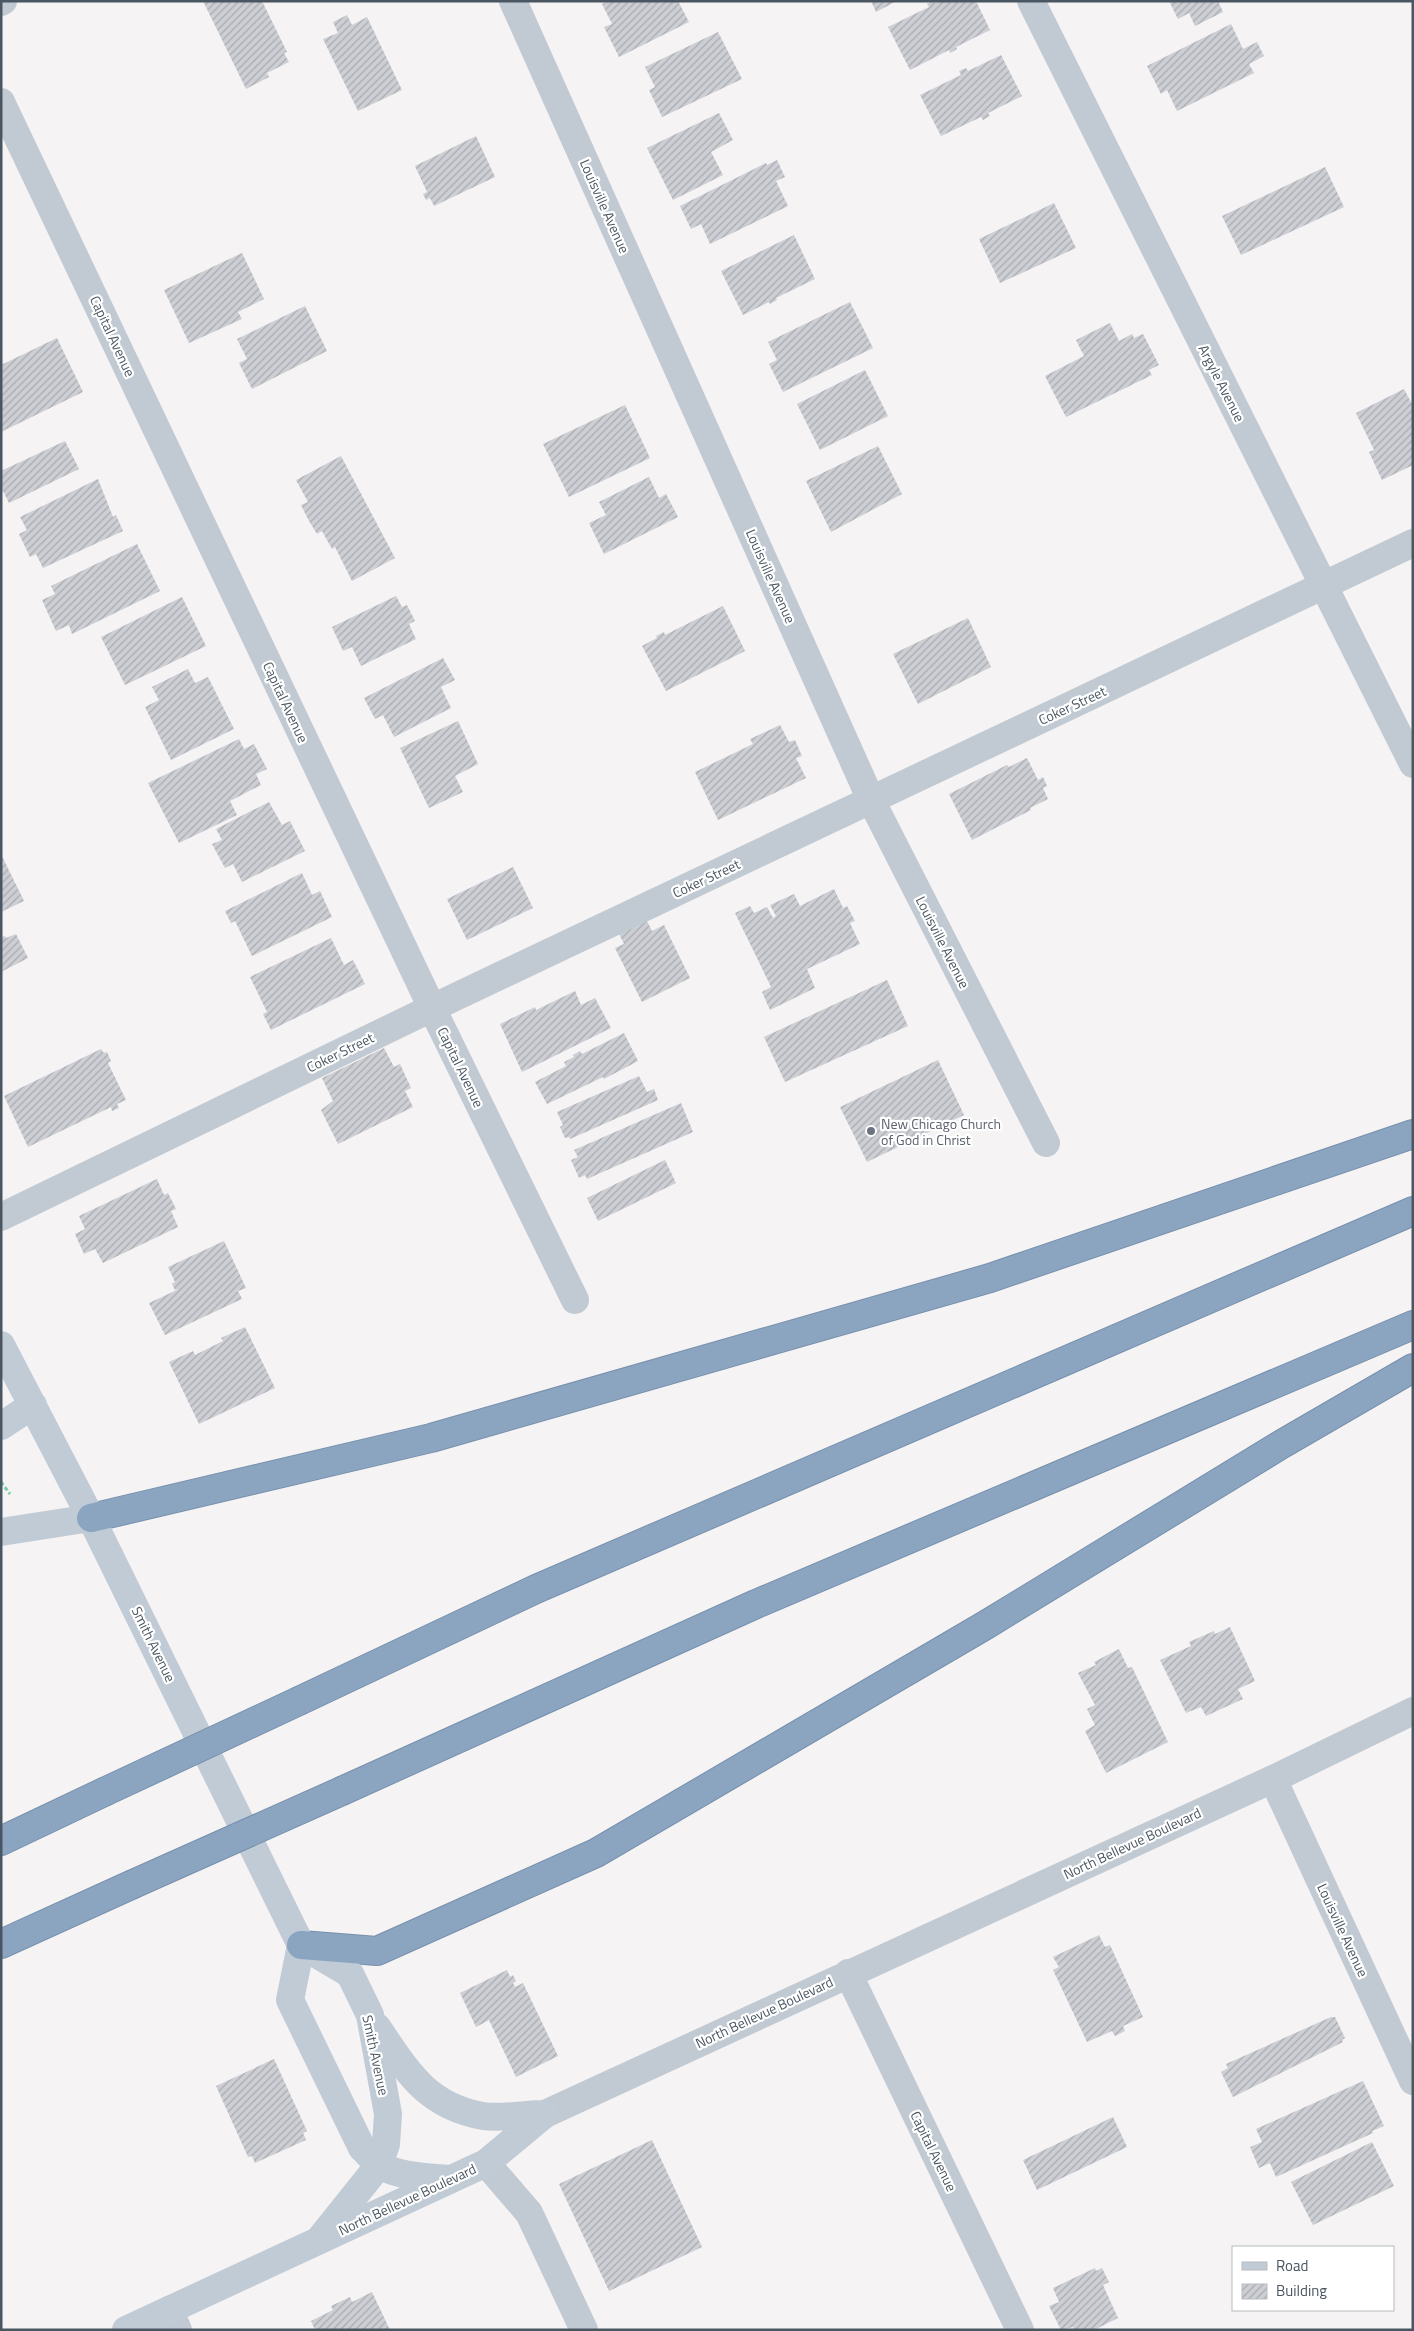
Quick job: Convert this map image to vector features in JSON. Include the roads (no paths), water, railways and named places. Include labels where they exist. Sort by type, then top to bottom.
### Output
[{"type":"highway","points":[[91,1518],[431,1438],[981,1280],[1413,1134]]},
{"type":"highway","points":[[1,1840],[536,1589],[1413,1211]]},
{"type":"highway","points":[[1,1944],[756,1604],[1413,1325]]},
{"type":"highway","points":[[301,1945],[377,1951],[596,1853],[975,1631],[1282,1444],[1413,1368]]},
{"type":"main road","name":"Smith Avenue","points":[[1,1345],[91,1518],[301,1945],[350,1974],[370,2015],[388,2114],[386,2144],[378,2165],[319,2240]]},
{"type":"main road","points":[[1,1426],[32,1405]]},
{"type":"main road","points":[[1,1532],[91,1518]]},
{"type":"main road","points":[[301,1945],[290,2000],[362,2148],[378,2165],[406,2174],[451,2179]]},
{"type":"main road","points":[[370,2015],[410,2076],[434,2098],[484,2116],[545,2114]]},
{"type":"main road","name":"North Bellevue Boulevard","points":[[126,2330],[174,2320],[319,2240],[486,2163],[545,2114]]},
{"type":"street","name":"Louisville Avenue","points":[[513,1],[871,800],[1046,1143]]},
{"type":"street","name":"Argyle Avenue","points":[[1031,1],[1413,764]]},
{"type":"street","name":"Capital Avenue","points":[[1,102],[432,1008],[575,1300]]},
{"type":"street","name":"Coker Street","points":[[1,1218],[432,1008],[1413,543]]},
{"type":"street","name":"North Bellevue Boulevard","points":[[545,2114],[1272,1779],[1413,1711]]},
{"type":"street","name":"Louisville Avenue","points":[[1272,1779],[1413,2081]]},
{"type":"street","name":"Capital Avenue","points":[[848,1973],[1020,2330]]},
{"type":"street","points":[[486,2163],[529,2213],[584,2330]]},
{"type":"place","name":"New Chicago Church of God in Christ","points":[[871,1131]]}]
